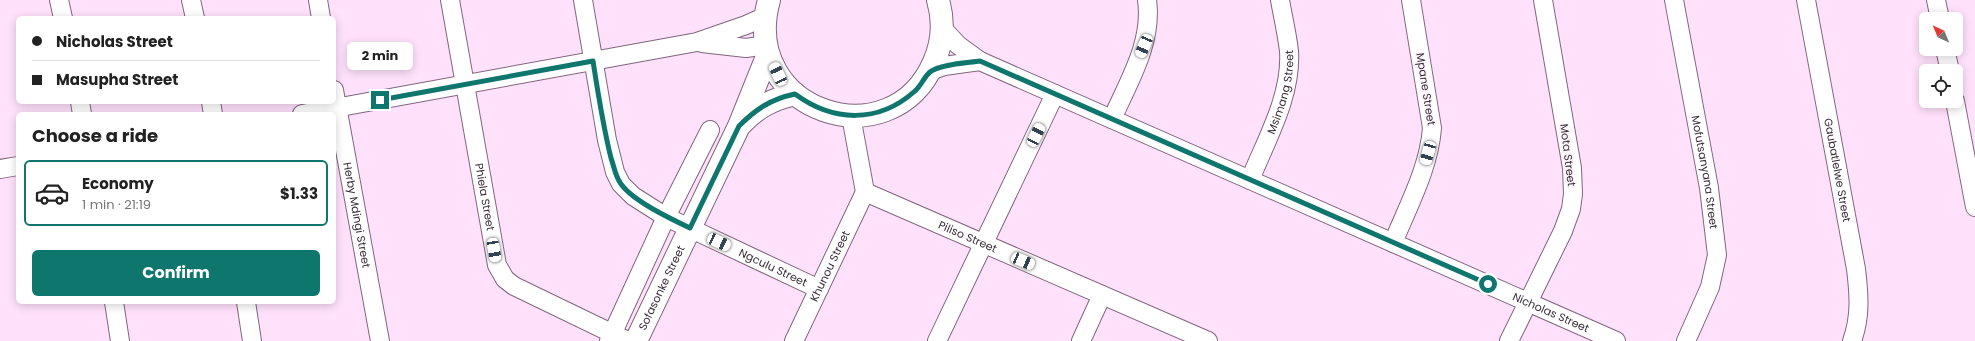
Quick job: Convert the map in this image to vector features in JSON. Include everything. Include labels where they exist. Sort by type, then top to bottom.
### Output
[{"type":"main road","name":"Sofasonke Street","points":[[767,50],[778,74],[795,94],[809,105],[829,113],[851,116],[874,113],[897,104],[916,90],[930,72],[939,51],[942,29],[941,10],[938,0]]},
{"type":"main road","name":"Sofasonke Street","points":[[636,341],[739,126],[767,50],[767,8]]},
{"type":"main road","name":"Sofasonke Street","points":[[739,126],[768,102],[795,94]]},
{"type":"street","points":[[59,0],[63,16]]},
{"type":"street","points":[[191,0],[195,16]]},
{"type":"street","points":[[318,0],[321,16]]},
{"type":"street","name":"Phiela Street","points":[[450,0],[497,265],[500,274],[514,286],[616,338]]},
{"type":"street","name":"Ngculu Street","points":[[583,0],[607,140],[615,172],[621,184],[633,196],[666,217],[819,289]]},
{"type":"street","points":[[1112,119],[1144,46],[1150,16],[1147,0]]},
{"type":"street","name":"Msimang Street","points":[[1250,180],[1282,102],[1287,85],[1289,52],[1280,0]]},
{"type":"street","name":"Mpane Street","points":[[1393,243],[1425,164],[1431,143],[1432,128],[1411,0]]},
{"type":"street","name":"Mota Street","points":[[1509,341],[1563,231],[1571,210],[1573,194],[1572,168],[1543,0]]},
{"type":"street","name":"Mofutsanyana Street","points":[[1674,0],[1709,188],[1717,255],[1710,287],[1686,341]]},
{"type":"street","name":"Gaubatlelwe Street","points":[[1806,0],[1857,276],[1859,315],[1852,341]]},
{"type":"street","points":[[1936,0],[1939,12]]},
{"type":"street","points":[[314,112],[697,42],[739,28],[767,8]]},
{"type":"street","name":"Nicholas Street","points":[[942,29],[958,45],[980,61],[1616,341]]},
{"type":"street","points":[[697,42],[767,50]]},
{"type":"street","points":[[930,72],[944,66],[980,61]]},
{"type":"street","points":[[937,341],[1056,94]]},
{"type":"street","name":"Herby Mdingi Street","points":[[336,102],[380,341]]},
{"type":"street","points":[[1956,108],[1975,207]]},
{"type":"street","points":[[851,116],[865,192]]},
{"type":"street","points":[[616,338],[666,217],[710,130]]},
{"type":"street","points":[[0,169],[16,166]]},
{"type":"street","name":"Piliso Street","points":[[865,192],[1208,341]]},
{"type":"street","name":"Khunou Street","points":[[794,341],[865,192]]},
{"type":"street","points":[[1081,341],[1102,295]]},
{"type":"street","points":[[114,304],[120,341]]},
{"type":"street","points":[[246,304],[252,341]]},
{"type":"route","points":[[380,100],[593,61],[607,140],[615,172],[621,184],[633,196],[666,217],[690,228],[739,126],[757,109],[768,102],[777,98],[795,94],[809,105],[829,113],[851,116],[874,113],[897,104],[916,90],[930,72],[944,66],[980,61],[1488,284]]}]
